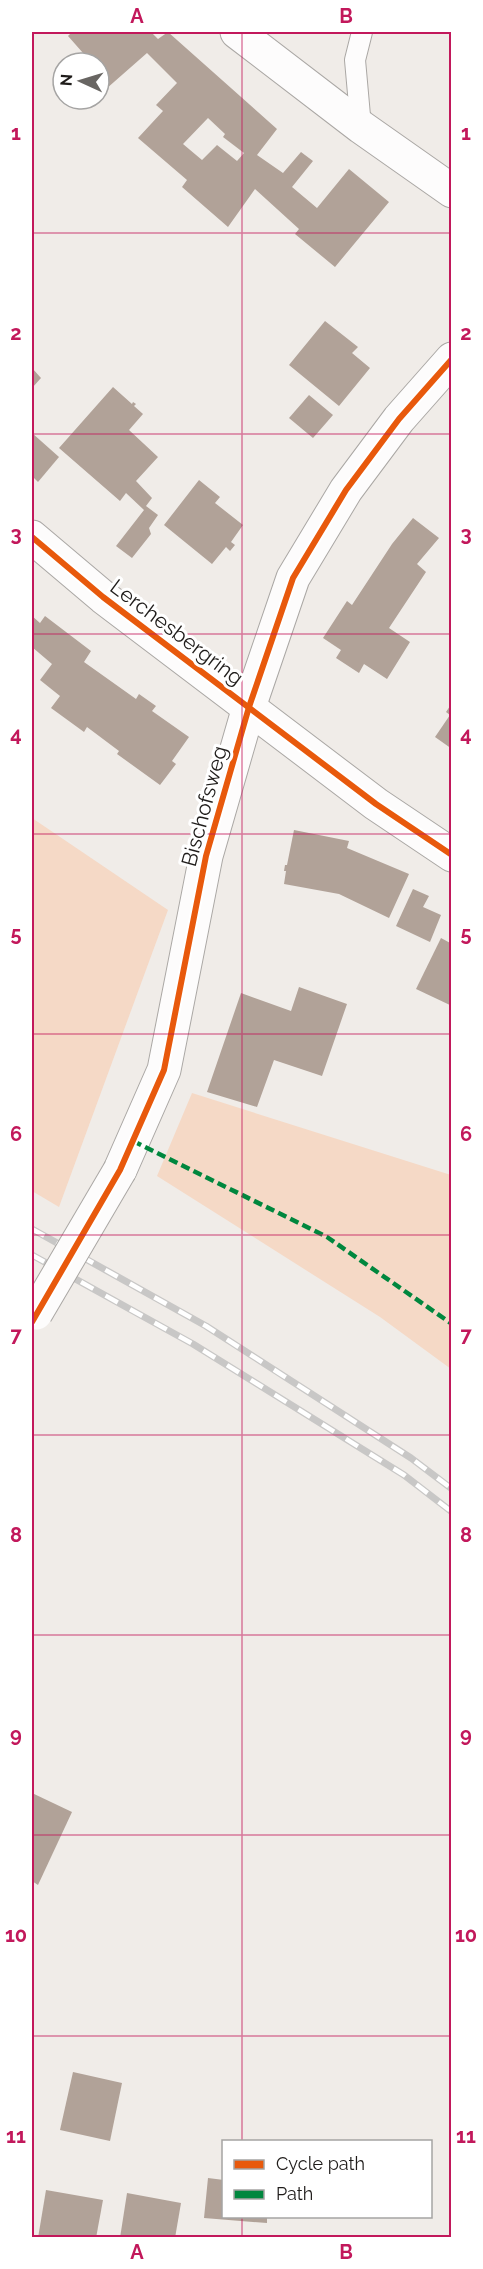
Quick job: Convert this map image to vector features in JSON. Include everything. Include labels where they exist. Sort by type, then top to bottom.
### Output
[{"type":"street","points":[[237,32],[361,127],[452,191]]},
{"type":"street","name":"Bischofsweg","points":[[34,1317],[120,1170],[164,1070],[206,856],[249,707],[293,578],[346,490],[399,418],[452,359]]},
{"type":"street","name":"Lerchesbergring","points":[[32,537],[103,597],[376,804],[452,855]]},
{"type":"lane","points":[[361,127],[355,60],[362,32]]},
{"type":"shaded area","points":[[32,818],[168,910],[59,1207],[32,1191]]},
{"type":"shaded area","points":[[192,1093],[451,1175],[451,1369],[380,1317],[157,1176]]},
{"type":"building","points":[[72,32],[151,32],[158,39],[168,32],[277,129],[257,155],[283,173],[301,152],[313,161],[292,187],[317,208],[349,169],[389,202],[335,267],[295,234],[299,229],[255,189],[228,227],[182,187],[187,180],[138,138],[163,111],[156,105],[177,83],[147,53],[111,85],[111,51],[81,51],[68,36]],"holes":[[[208,118],[225,134],[223,137],[244,153],[237,161],[217,145],[202,160],[183,144]]]},
{"type":"building","points":[[325,321],[358,347],[352,353],[370,368],[339,406],[289,365]]},
{"type":"building","points":[[32,368],[41,378],[32,388]]},
{"type":"building","points":[[113,387],[132,404],[133,402],[136,404],[134,406],[143,414],[129,430],[158,457],[136,481],[152,498],[146,506],[158,515],[149,528],[151,534],[132,558],[116,546],[144,510],[126,493],[120,501],[59,448]]},
{"type":"building","points":[[309,395],[333,415],[313,438],[289,418]]},
{"type":"building","points":[[32,433],[59,457],[38,482],[32,476]]},
{"type":"building","points":[[199,480],[220,497],[215,503],[243,525],[231,542],[235,545],[230,551],[226,547],[212,564],[164,525]]},
{"type":"building","points":[[413,518],[439,538],[417,564],[426,572],[389,628],[410,642],[387,679],[364,664],[359,673],[336,658],[341,650],[323,638],[347,601],[352,605],[392,544]]},
{"type":"building","points":[[32,616],[40,623],[45,616],[91,651],[84,662],[136,699],[139,694],[156,706],[152,711],[189,737],[172,761],[176,764],[160,785],[117,754],[119,751],[87,727],[84,732],[51,708],[60,696],[40,680],[52,664],[32,647]]},
{"type":"building","points":[[450,706],[452,707],[452,749],[435,737],[450,715],[446,712]]},
{"type":"building","points":[[294,830],[349,841],[347,848],[409,874],[389,918],[339,894],[284,884],[285,865],[287,865]]},
{"type":"building","points":[[413,889],[429,896],[423,907],[441,915],[430,942],[396,926]]},
{"type":"building","points":[[441,938],[452,944],[452,1006],[416,989]]},
{"type":"building","points":[[299,987],[347,1004],[322,1076],[274,1060],[257,1107],[207,1092],[241,993],[291,1011]]},
{"type":"building","points":[[32,1793],[72,1812],[38,1885],[32,1881]]},
{"type":"building","points":[[73,2072],[122,2083],[110,2141],[60,2130]]},
{"type":"building","points":[[208,2178],[222,2180],[222,2218],[267,2218],[267,2223],[204,2218]]},
{"type":"building","points":[[46,2190],[103,2200],[96,2238],[38,2238]]},
{"type":"building","points":[[127,2193],[181,2203],[175,2238],[120,2238]]},
{"type":"railway","points":[[32,1229],[206,1326],[411,1458],[452,1489]]},
{"type":"railway","points":[[32,1255],[193,1344],[404,1475],[452,1512]]},
{"type":"marked path","points":[[133,1141],[327,1237],[452,1324]]},
{"type":"cycle path","points":[[32,1322],[120,1170],[164,1070],[206,856],[249,707],[293,578],[346,490],[399,419],[452,359]]},
{"type":"cycle path","points":[[32,537],[103,597],[376,804],[452,855]]}]
